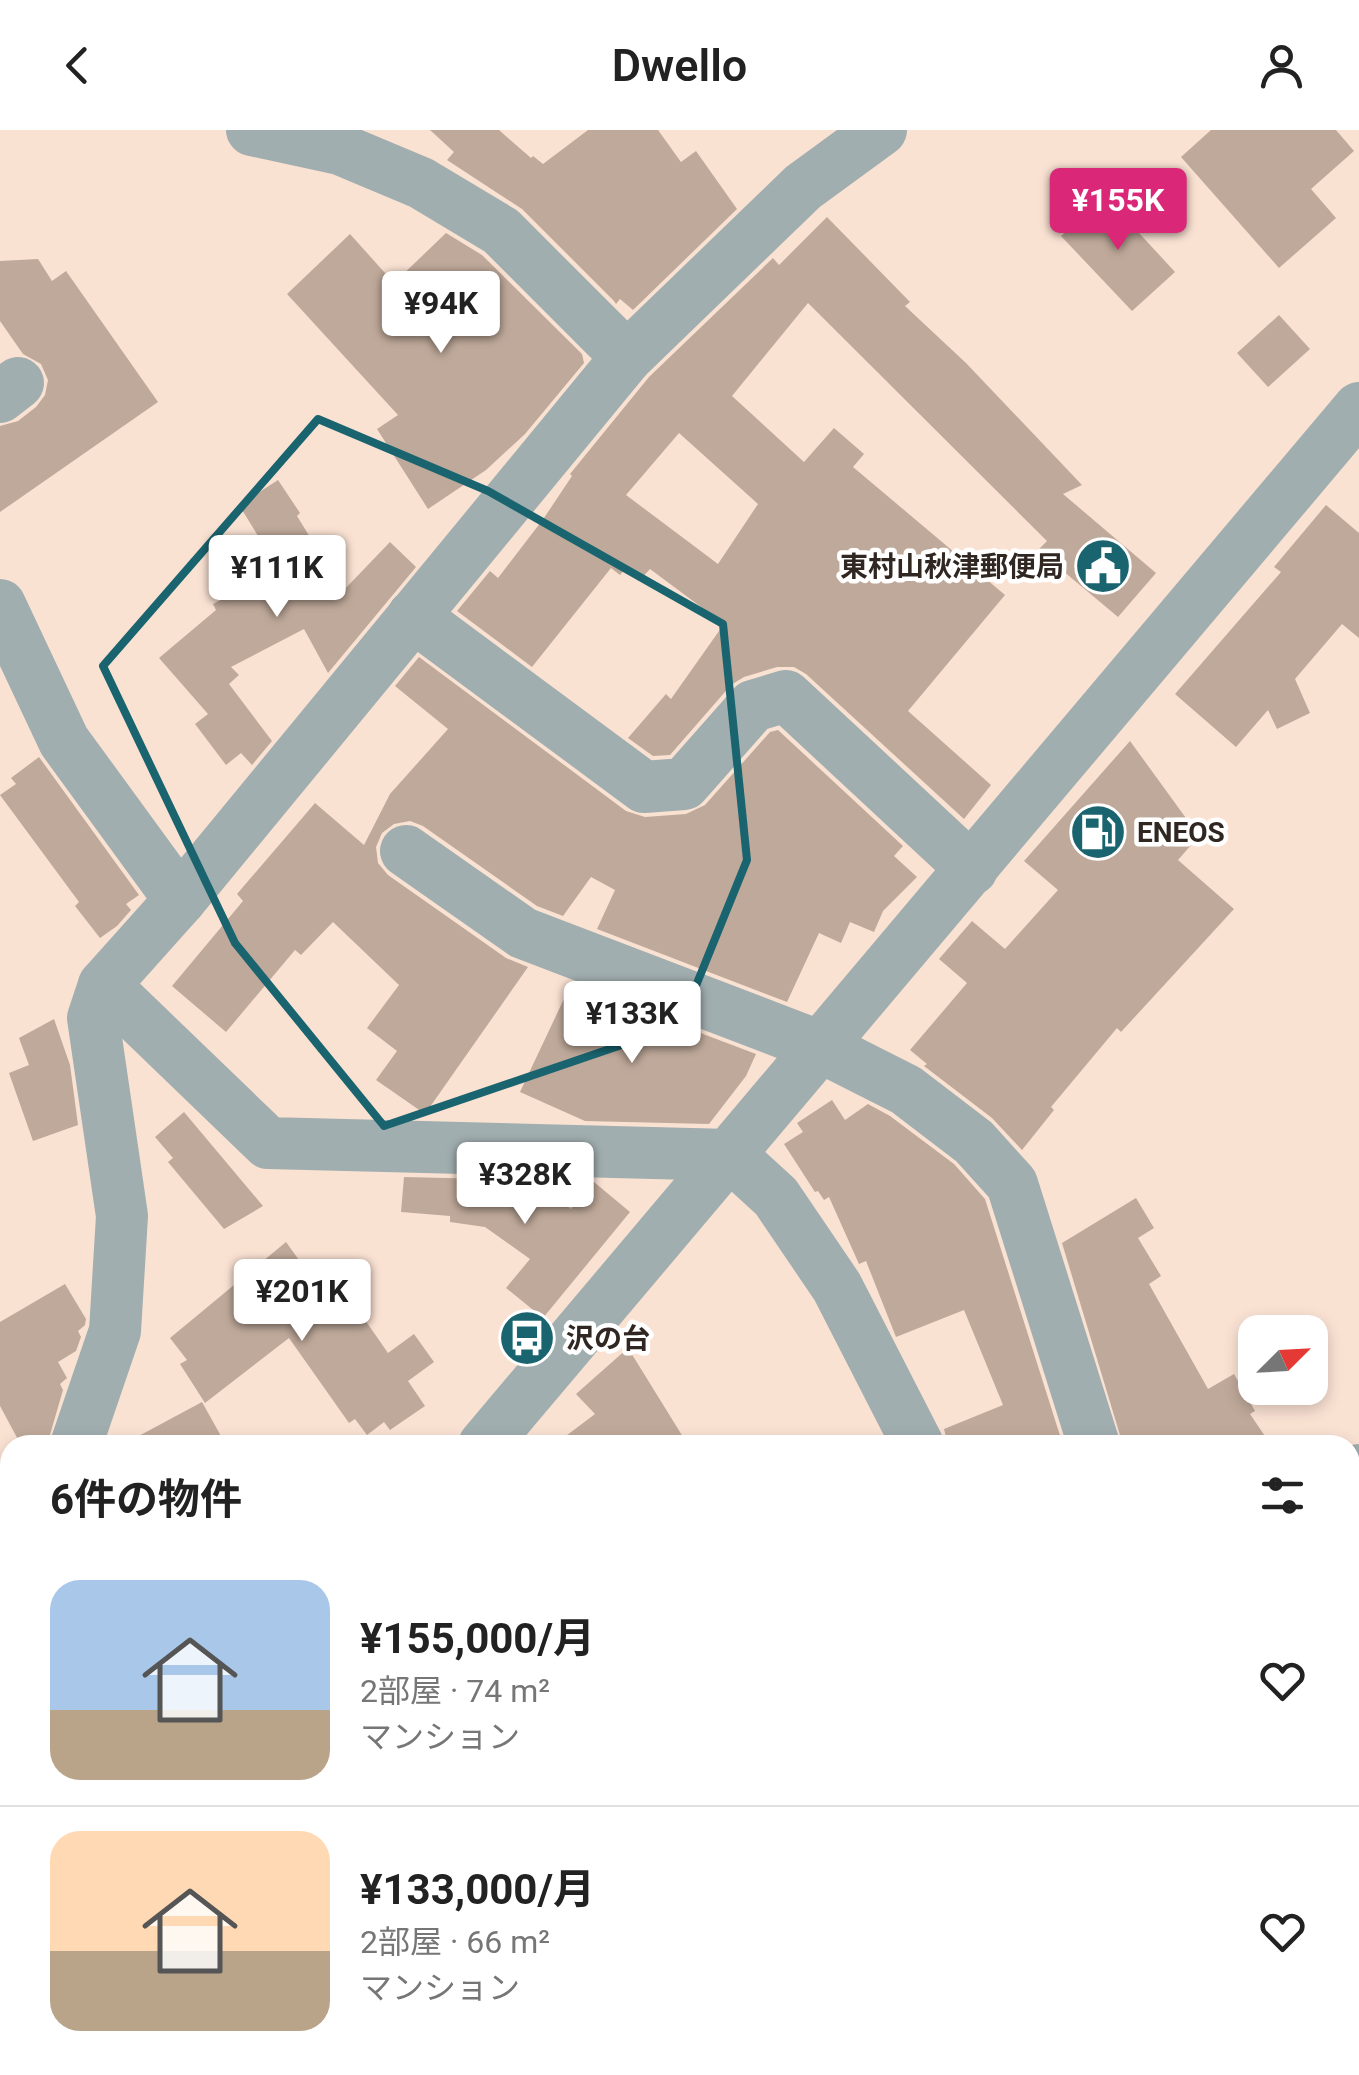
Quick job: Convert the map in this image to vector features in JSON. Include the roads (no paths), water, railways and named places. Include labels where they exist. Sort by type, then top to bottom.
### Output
[{"type":"street","points":[[252,130],[340,150],[421,183],[501,230],[626,356]]},
{"type":"street","points":[[80,1435],[116,1331],[122,1216],[92,1018],[104,984],[180,900],[626,356],[802,186],[881,130]]},
{"type":"street","points":[[492,1435],[1359,408]]},
{"type":"street","points":[[0,605],[64,741],[180,900]]},
{"type":"street","points":[[413,616],[644,787],[684,784],[753,706],[786,696],[972,869]]},
{"type":"street","points":[[406,851],[523,933],[821,1047],[906,1090],[974,1142],[1012,1184],[1091,1435]]},
{"type":"street","points":[[104,984],[268,1144],[730,1155],[776,1197],[837,1287],[913,1435]]},
{"type":"place","name":"東村山秋津郵便局","points":[[1103,566]]},
{"type":"place","name":"ENEOS","points":[[1098,832]]},
{"type":"place","name":"沢の台","points":[[527,1338]]}]
